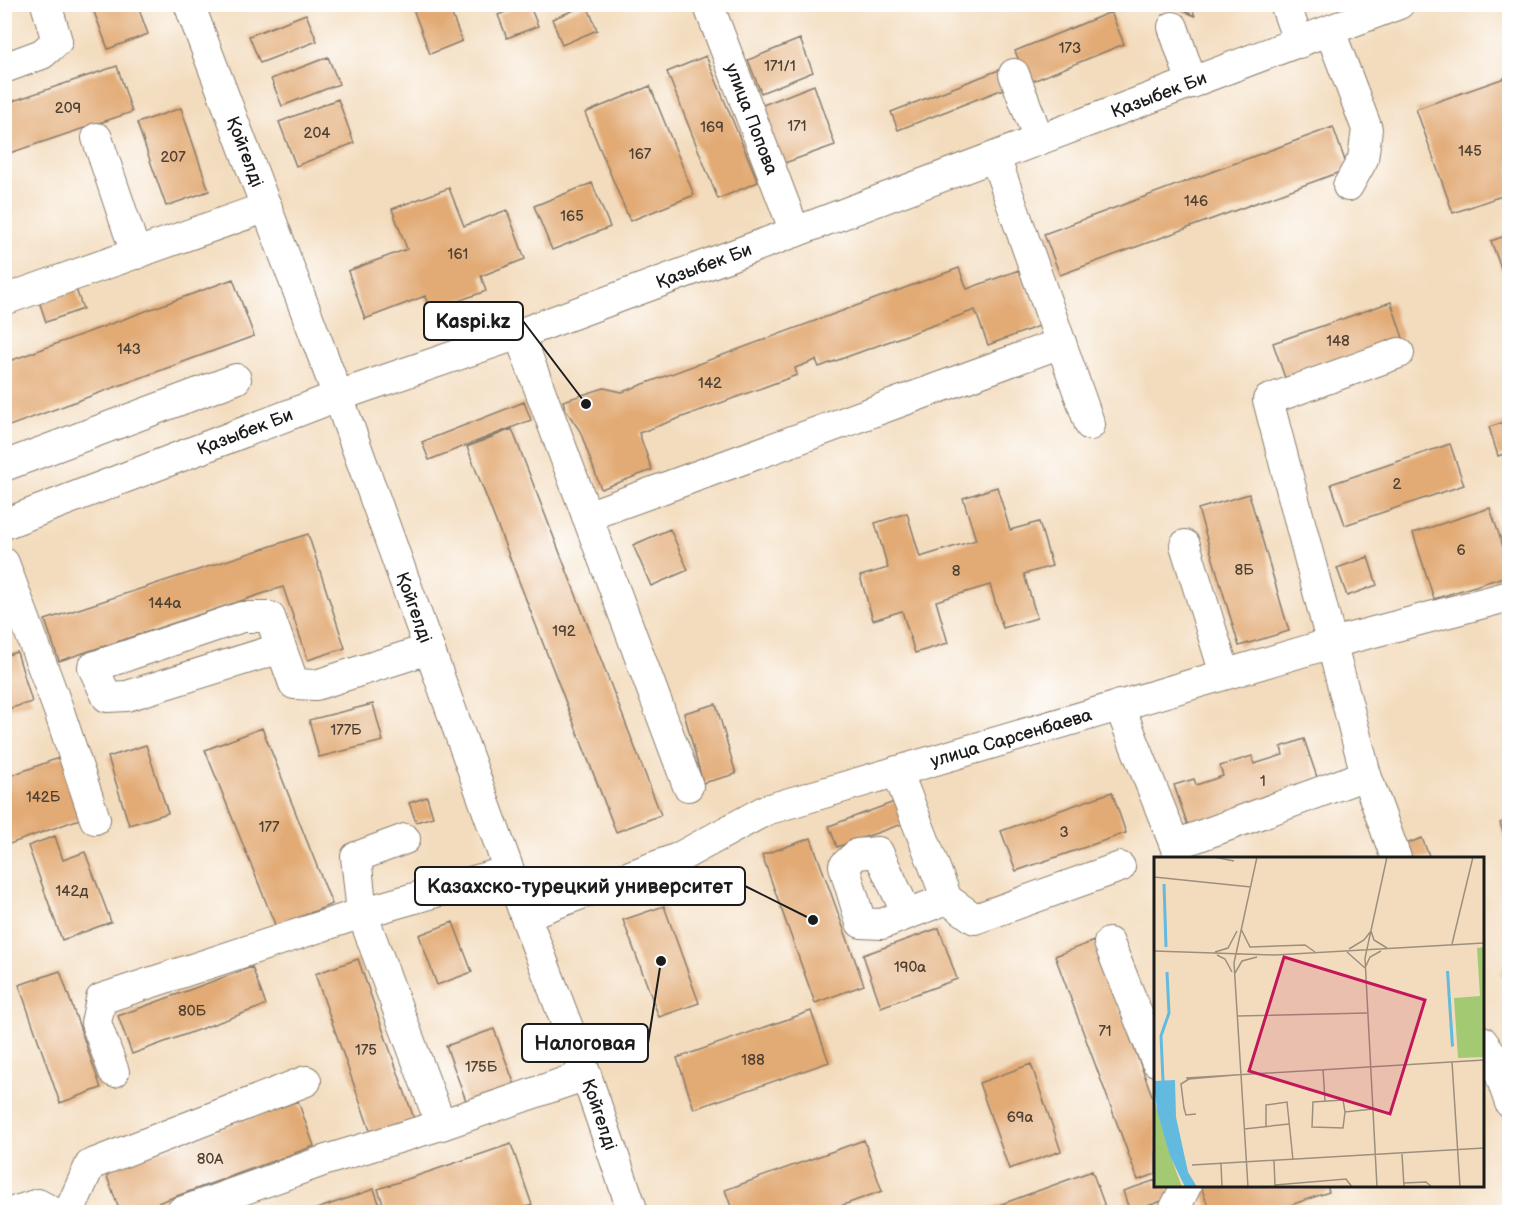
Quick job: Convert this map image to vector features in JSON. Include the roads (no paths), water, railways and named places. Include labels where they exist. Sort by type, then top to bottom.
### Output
[{"type":"street","points":[[4,68],[42,54],[57,41],[46,4]]},
{"type":"street","name":"Қойгелді","points":[[189,4],[338,396],[525,915],[586,1075],[633,1212]]},
{"type":"street","name":"улица Попова","points":[[708,4],[795,232]]},
{"type":"street","points":[[1285,4],[1299,43]]},
{"type":"street","name":"Қазыбек Би","points":[[4,524],[338,396],[519,334],[1399,4]]},
{"type":"street","points":[[1173,27],[1192,83]]},
{"type":"street","points":[[1330,31],[1367,129],[1363,159],[1348,186]]},
{"type":"street","points":[[1014,74],[1039,140]]},
{"type":"street","points":[[97,138],[136,254]]},
{"type":"street","points":[[995,157],[1090,425]]},
{"type":"street","points":[[4,300],[267,207]]},
{"type":"street","points":[[519,334],[688,786]]},
{"type":"street","points":[[587,516],[1061,343]]},
{"type":"street","points":[[1396,857],[1366,775],[1268,400],[1399,353]]},
{"type":"street","points":[[4,466],[236,379]]},
{"type":"street","points":[[1185,545],[1225,674]]},
{"type":"street","points":[[4,562],[59,711],[95,819]]},
{"type":"street","name":"улица Сарсенбаева","points":[[525,915],[678,858],[765,810],[1332,643],[1509,596]]},
{"type":"street","points":[[281,648],[127,696],[106,697],[93,667],[242,616],[270,617],[294,684],[316,685],[429,649]]},
{"type":"street","points":[[1119,705],[1178,852],[1366,775]]},
{"type":"street","points":[[897,771],[947,899],[975,919],[1120,867]]},
{"type":"street","points":[[405,839],[356,857],[362,913],[441,1125]]},
{"type":"street","points":[[114,1072],[96,1023],[101,999],[362,913],[509,871]]},
{"type":"street","points":[[907,915],[947,899]]},
{"type":"street","points":[[1109,943],[1154,1058]]},
{"type":"street","points":[[1486,1053],[1509,1103]]},
{"type":"street","points":[[181,1212],[326,1160],[441,1125],[586,1075]]},
{"type":"street","points":[[69,1212],[90,1165],[306,1082]]},
{"type":"street","points":[[1173,1212],[1185,1187]]},
{"type":"street","points":[[13,1212],[38,1204],[53,1212]]},
{"type":"place","name":"Kaspi.kz","points":[[586,404]]},
{"type":"place","name":"Казахско-турецкий университет","points":[[813,920]]},
{"type":"place","name":"Налоговая","points":[[661,961]]}]
